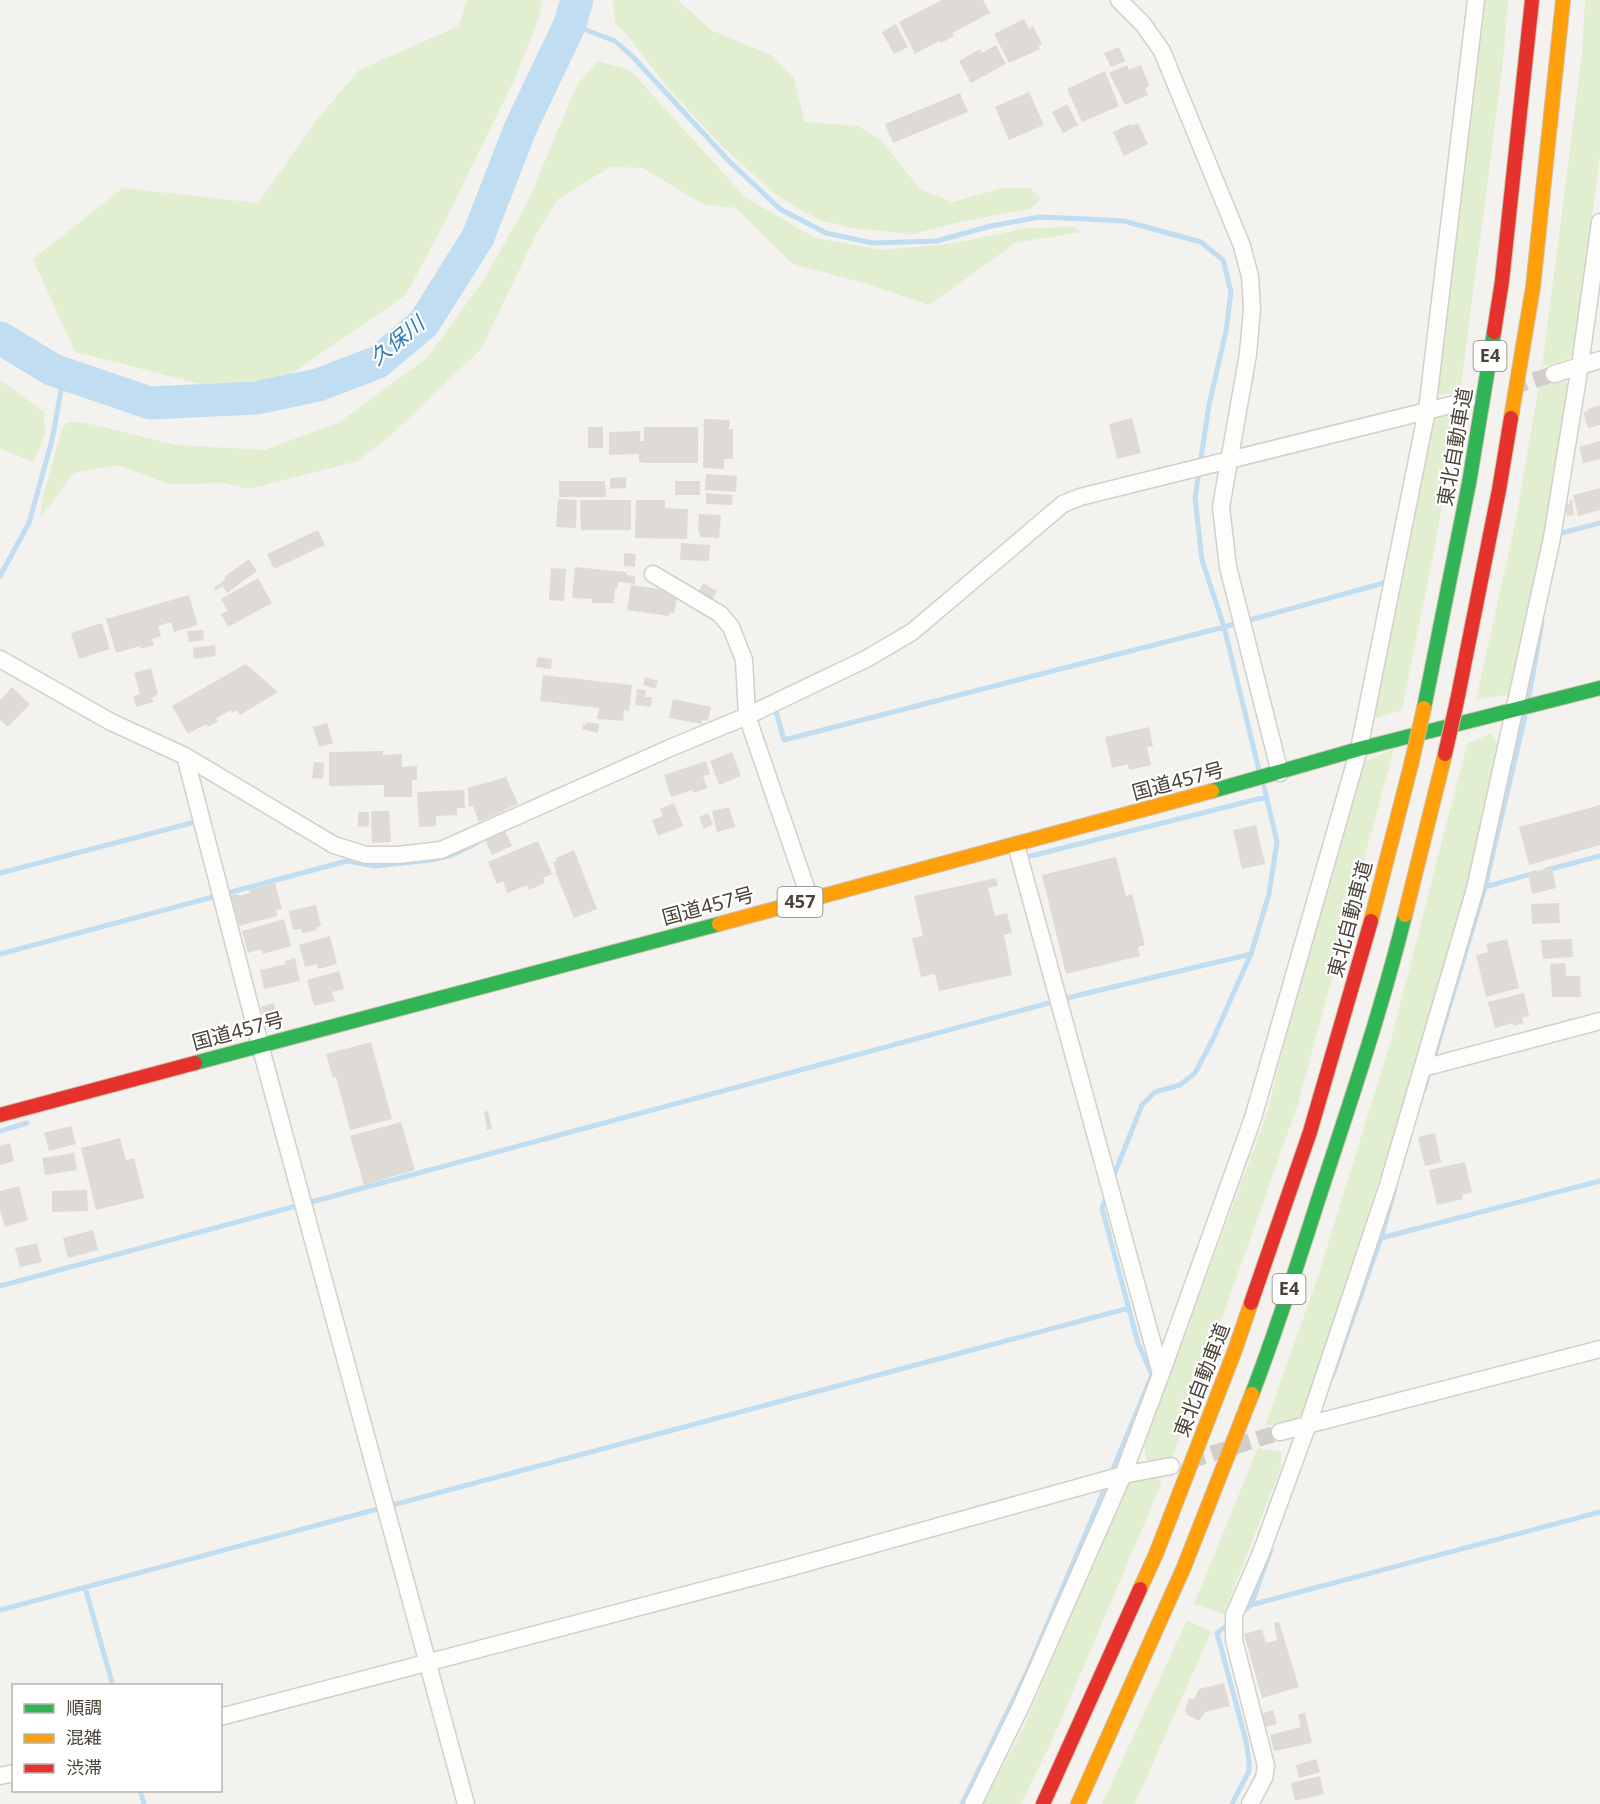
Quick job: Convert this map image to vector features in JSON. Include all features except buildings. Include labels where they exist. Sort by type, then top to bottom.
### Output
[{"type":"highway","name":"東北自動車道","points":[[1043,1804],[1156,1554],[1235,1350],[1313,1120],[1364,948],[1424,708],[1469,483],[1502,281],[1532,0]]},
{"type":"highway","name":"E4","points":[[1078,1804],[1184,1567],[1266,1357],[1338,1140],[1396,952],[1445,754],[1500,490],[1533,287],[1563,0]]},
{"type":"highway","name":"国道457号","points":[[0,1115],[1016,845],[1280,773],[1359,749],[1600,688]]},
{"type":"street","points":[[1119,0],[1143,24],[1162,51],[1242,246],[1250,276],[1252,309],[1248,354],[1221,507],[1228,567],[1280,773]]},
{"type":"street","points":[[973,1804],[1022,1704],[1123,1475],[1161,1374],[1253,1118],[1359,749],[1427,410],[1476,0]]},
{"type":"street","points":[[1250,1804],[1264,1778],[1266,1766],[1234,1640],[1234,1615],[1261,1552],[1308,1424],[1388,1185],[1475,889],[1552,538],[1600,222]]},
{"type":"street","points":[[1554,374],[1600,360]]},
{"type":"street","points":[[0,659],[111,722],[185,756],[334,845],[366,855],[398,855],[441,850],[747,716],[866,659],[912,632],[1063,504],[1080,497],[1467,401]]},
{"type":"street","points":[[653,574],[720,614],[731,627],[744,660],[747,716],[810,899]]},
{"type":"street","points":[[185,756],[260,1045],[466,1804]]},
{"type":"street","points":[[1016,845],[1161,1374]]},
{"type":"street","points":[[1423,1068],[1600,1021]]},
{"type":"street","points":[[1280,1432],[1600,1349]]},
{"type":"street","points":[[222,1716],[792,1567],[1123,1475],[1171,1466]]},
{"type":"green space","points":[[467,0],[543,0],[540,14],[517,74],[406,295],[282,380],[201,384],[75,352],[33,259],[123,188],[258,203],[315,122],[359,70],[459,26]]},
{"type":"green space","points":[[613,0],[678,0],[711,30],[771,55],[794,78],[805,122],[859,126],[881,140],[920,189],[952,202],[1002,188],[1029,188],[1041,198],[1030,209],[964,221],[912,234],[850,228],[819,220],[779,197],[720,144],[668,88],[615,23]]},
{"type":"green space","points":[[1481,0],[1508,0],[1503,63],[1460,393],[1438,395],[1434,383]]},
{"type":"green space","points":[[1585,0],[1600,0],[1600,153],[1576,347],[1568,359],[1542,367],[1582,55]]},
{"type":"green space","points":[[598,61],[630,70],[745,197],[815,238],[882,250],[950,244],[1026,228],[1075,227],[1080,232],[1015,243],[929,305],[864,283],[793,264],[736,208],[702,204],[643,168],[610,167],[558,199],[537,233],[481,349],[391,435],[358,461],[249,489],[224,483],[169,484],[118,465],[74,473],[41,517],[41,504],[61,431],[67,422],[86,423],[176,445],[264,450],[338,423],[427,358],[485,278],[528,201],[577,85]]},
{"type":"green space","points":[[1559,378],[1571,386],[1544,541],[1511,694],[1476,700],[1516,520],[1539,384]]},
{"type":"green space","points":[[0,380],[44,412],[45,434],[34,462],[0,449]]},
{"type":"green space","points":[[1459,407],[1435,546],[1402,710],[1376,718],[1374,704],[1431,420],[1435,413]]},
{"type":"green space","points":[[1491,733],[1501,747],[1472,866],[1415,1071],[1303,1412],[1296,1421],[1265,1426],[1317,1279],[1390,1044],[1467,744]]},
{"type":"green space","points":[[1394,749],[1297,1107],[1172,1459],[1147,1460],[1144,1446],[1267,1113],[1349,785],[1366,761]]},
{"type":"green space","points":[[1258,1448],[1281,1452],[1281,1467],[1224,1614],[1194,1604]]},
{"type":"green space","points":[[1152,1475],[1162,1482],[1055,1734],[1021,1804],[983,1804],[1025,1724],[1129,1480]]},
{"type":"green space","points":[[1187,1620],[1211,1632],[1135,1804],[1102,1804]]},
{"type":"waterway","name":"久保川","points":[[0,338],[53,370],[150,403],[256,398],[318,385],[378,362],[424,323],[478,237],[520,129],[570,24],[577,0]]},
{"type":"waterway","points":[[570,24],[615,41],[632,56],[729,161],[780,209],[826,233],[873,243],[937,241],[991,226],[1040,217],[1124,221],[1201,242],[1223,260],[1231,292],[1226,331],[1209,405],[1195,498],[1202,560],[1224,627],[1259,770]]},
{"type":"waterway","points":[[0,576],[29,523],[52,440],[64,374]]},
{"type":"waterway","points":[[1558,537],[1558,534],[1600,523]]},
{"type":"waterway","points":[[775,708],[784,740],[1224,627],[1384,583]]},
{"type":"waterway","points":[[1529,696],[1542,622]]},
{"type":"waterway","points":[[1433,1061],[1485,887],[1525,717]]},
{"type":"waterway","points":[[1112,1180],[1142,1105],[1155,1092],[1180,1085],[1195,1073],[1213,1039],[1251,954],[1269,894],[1277,842],[1264,787]]},
{"type":"waterway","points":[[1031,856],[1266,797]]},
{"type":"waterway","points":[[0,873],[195,822]]},
{"type":"waterway","points":[[0,954],[347,861],[375,866],[432,860],[452,855],[477,843]]},
{"type":"waterway","points":[[1547,870],[1600,856]]},
{"type":"waterway","points":[[1485,887],[1535,873]]},
{"type":"waterway","points":[[0,1286],[1071,997],[1251,954]]},
{"type":"waterway","points":[[1424,1090],[1430,1070]]},
{"type":"waterway","points":[[0,1131],[27,1123]]},
{"type":"waterway","points":[[1332,1377],[1381,1238],[1600,1181]]},
{"type":"waterway","points":[[1381,1238],[1395,1188]]},
{"type":"waterway","points":[[1107,1194],[1102,1208],[1138,1343],[1152,1375],[1111,1474]]},
{"type":"waterway","points":[[0,1610],[1129,1308]]},
{"type":"waterway","points":[[962,1804],[1027,1672],[1107,1483]]},
{"type":"waterway","points":[[1240,1614],[1251,1605],[1600,1512]]},
{"type":"waterway","points":[[1251,1605],[1271,1550]]},
{"type":"waterway","points":[[85,1587],[112,1684]]},
{"type":"waterway","points":[[1231,1622],[1217,1633],[1246,1741],[1249,1761],[1249,1771],[1232,1804]]},
{"type":"waterway","points":[[141,1792],[144,1804]]},
{"type":"tunnel","points":[[1511,387],[1554,374]]},
{"type":"tunnel","points":[[1189,1461],[1280,1432]]},
{"type":"traffic: fast","points":[[1424,708],[1469,483],[1494,332]]},
{"type":"traffic: fast","points":[[1212,791],[1359,749],[1600,688]]},
{"type":"traffic: fast","points":[[1252,1394],[1271,1344],[1355,1088],[1405,915]]},
{"type":"traffic: fast","points":[[195,1063],[719,924]]},
{"type":"traffic: slow","points":[[1511,418],[1533,287],[1563,0]]},
{"type":"traffic: slow","points":[[1411,765],[1424,708]]},
{"type":"traffic: slow","points":[[1405,915],[1445,754]]},
{"type":"traffic: slow","points":[[1371,921],[1411,765]]},
{"type":"traffic: slow","points":[[719,924],[1212,791]]},
{"type":"traffic: slow","points":[[1140,1589],[1156,1554],[1251,1303]]},
{"type":"traffic: slow","points":[[1078,1804],[1184,1567],[1252,1394]]},
{"type":"traffic: jam","points":[[1494,332],[1502,281],[1532,0]]},
{"type":"traffic: jam","points":[[1457,701],[1511,418]]},
{"type":"traffic: jam","points":[[1445,754],[1457,701]]},
{"type":"traffic: jam","points":[[1251,1303],[1310,1132],[1371,921]]},
{"type":"traffic: jam","points":[[0,1115],[195,1063]]},
{"type":"traffic: jam","points":[[1043,1804],[1140,1589]]}]
